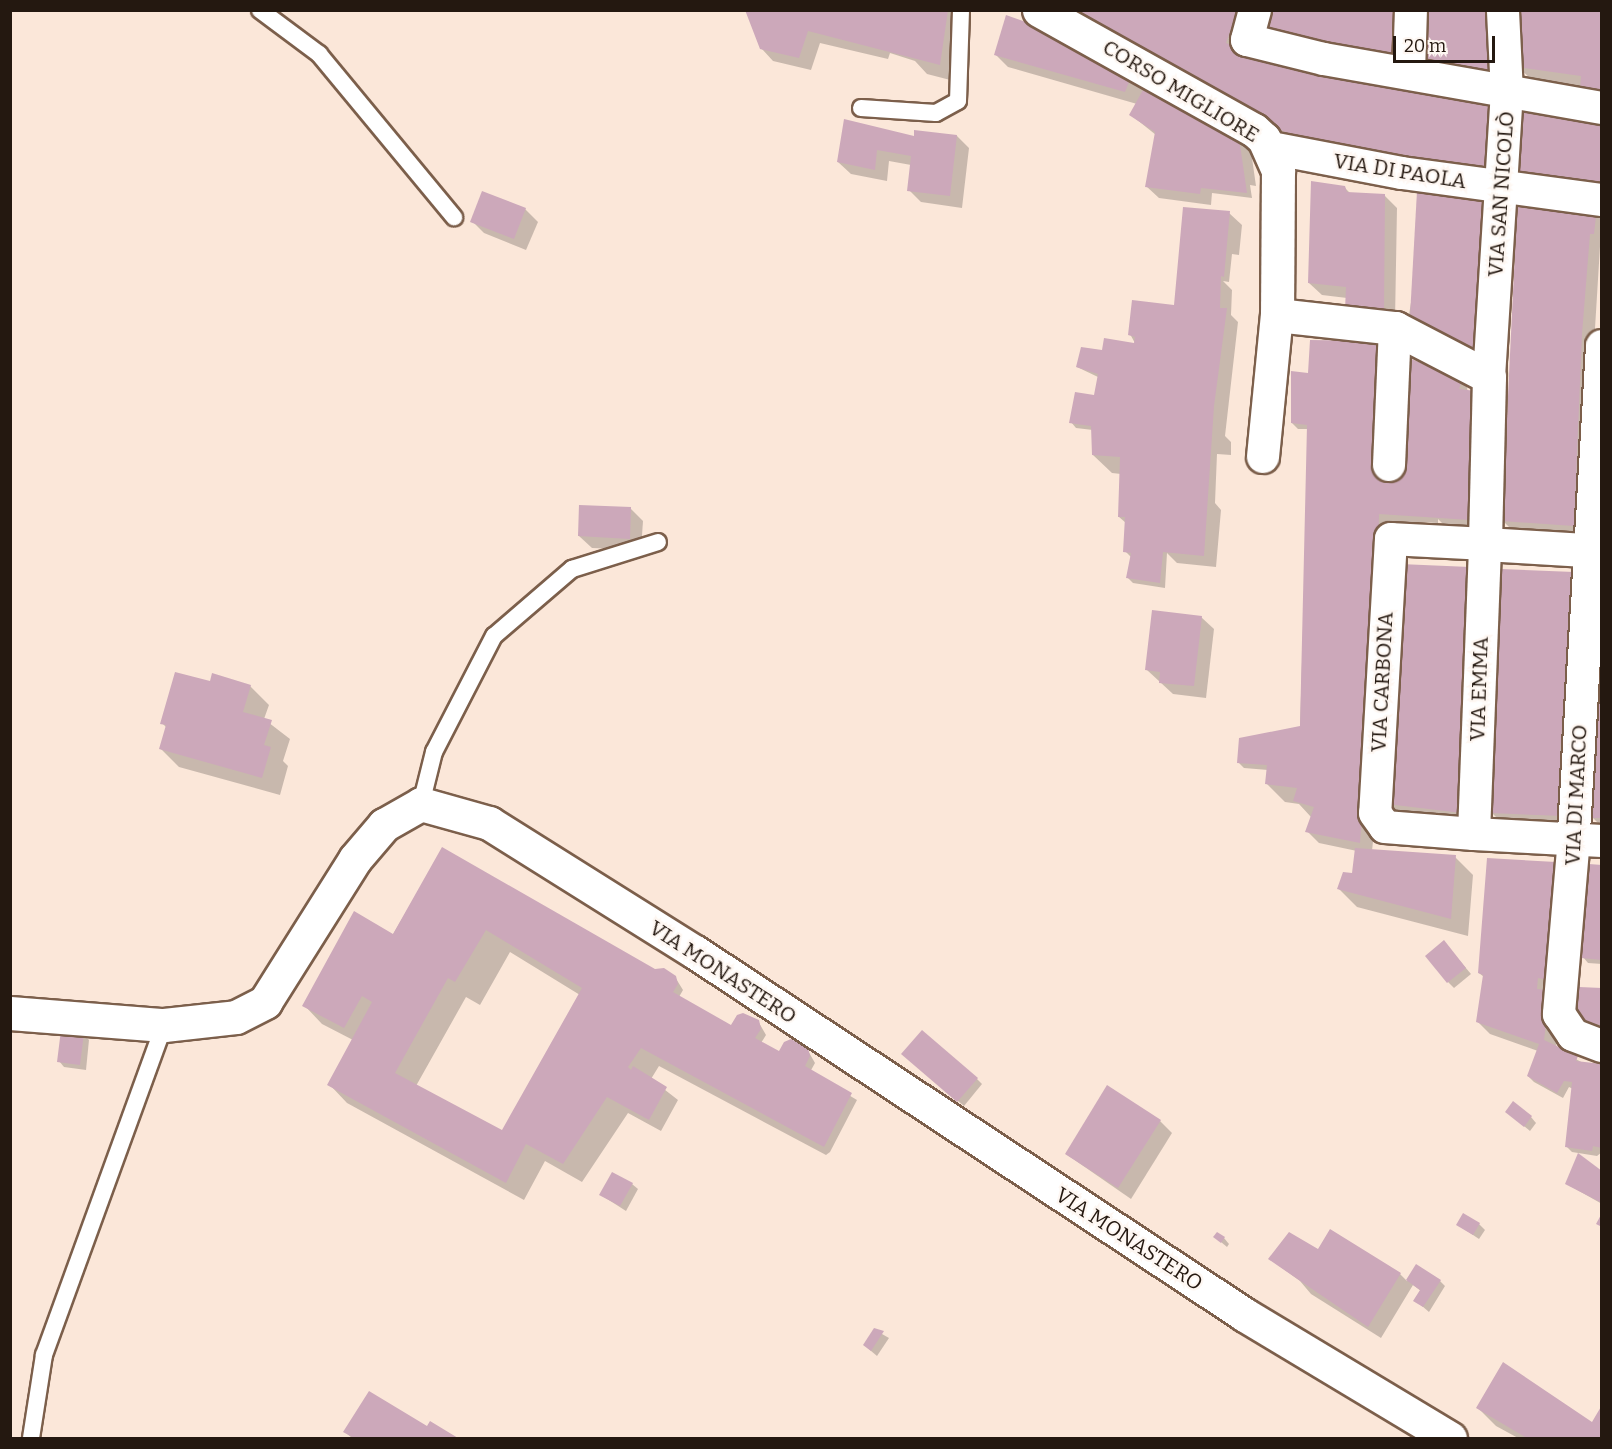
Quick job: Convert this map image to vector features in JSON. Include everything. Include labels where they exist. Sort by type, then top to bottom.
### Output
[{"type":"street","name":"CORSO MIGLIORE","points":[[1039,10],[1254,130],[1271,148],[1278,171],[1277,315]]},
{"type":"street","points":[[1409,72],[1411,10]]},
{"type":"street","name":"VIA SAN NICOLÒ","points":[[1489,376],[1507,93],[1503,10]]},
{"type":"street","points":[[1251,25],[1324,59],[1409,72],[1507,93],[1602,108]]},
{"type":"street","name":"VIA DI PAOLA","points":[[1271,148],[1501,186],[1602,200]]},
{"type":"street","points":[[1263,457],[1277,315],[1395,328],[1489,376],[1485,544],[1595,550]]},
{"type":"street","points":[[1389,465],[1395,328]]},
{"type":"street","name":"VIA DI MARCO","points":[[1602,346],[1588,840],[1560,1014],[1573,1035],[1602,1046]]},
{"type":"street","name":"VIA CARBONA","points":[[1474,834],[1385,827],[1375,813],[1391,539],[1485,544]]},
{"type":"street","name":"VIA EMMA","points":[[1474,834],[1485,544]]},
{"type":"street","points":[[10,1013],[164,1025],[236,1017],[265,1002],[355,858],[384,825],[421,804]]},
{"type":"street","name":"VIA MONASTERO","points":[[421,804],[489,823],[695,952],[1245,1315],[1450,1438]]},
{"type":"street","points":[[1474,834],[1588,840]]},
{"type":"lane","points":[[260,10],[319,54],[454,217]]},
{"type":"lane","points":[[861,108],[936,113],[958,101],[961,10]]},
{"type":"lane","points":[[421,804],[434,752],[494,636],[572,569],[658,542]]},
{"type":"lane","points":[[31,1438],[44,1355],[164,1025]]},
{"type":"building","points":[[745,10],[948,10],[940,65],[808,31],[799,58],[760,49]]},
{"type":"building","points":[[1077,10],[1238,10],[1226,43],[1262,56],[1495,102],[1488,177],[1356,154],[1357,148],[1290,135],[1096,27],[1098,23]]},
{"type":"building","points":[[1267,10],[1401,10],[1400,65],[1262,36]]},
{"type":"building","points":[[1422,10],[1487,10],[1491,71],[1419,67]]},
{"type":"building","points":[[1517,10],[1602,10],[1602,98],[1580,90],[1581,76],[1517,67]]},
{"type":"building","points":[[1006,15],[1062,35],[1133,72],[1125,92],[994,55]]},
{"type":"building","points":[[1148,81],[1239,138],[1247,193],[1201,188],[1200,194],[1145,187],[1155,132],[1129,115]]},
{"type":"building","points":[[1520,108],[1602,119],[1602,192],[1517,176]]},
{"type":"building","points":[[844,119],[914,136],[914,130],[957,135],[950,196],[907,191],[911,156],[877,150],[875,170],[837,162]]},
{"type":"building","points":[[1311,181],[1345,186],[1347,192],[1385,194],[1384,311],[1345,310],[1346,287],[1308,283]]},
{"type":"building","points":[[482,191],[526,208],[514,239],[470,222]]},
{"type":"building","points":[[1417,191],[1486,196],[1477,352],[1410,316]]},
{"type":"building","points":[[1513,194],[1597,207],[1594,234],[1590,234],[1582,334],[1574,526],[1502,521],[1516,230],[1511,229]]},
{"type":"building","points":[[1183,207],[1230,211],[1224,277],[1221,276],[1220,308],[1227,308],[1214,406],[1204,556],[1163,552],[1160,583],[1126,578],[1131,553],[1123,552],[1125,517],[1118,517],[1120,457],[1092,455],[1091,426],[1069,423],[1075,392],[1094,395],[1098,374],[1076,367],[1081,347],[1102,350],[1104,338],[1134,343],[1135,337],[1128,335],[1132,300],[1174,305]]},
{"type":"building","points":[[1310,340],[1380,341],[1381,476],[1402,477],[1409,358],[1462,380],[1459,389],[1476,391],[1470,520],[1379,514],[1377,611],[1360,843],[1305,832],[1314,807],[1293,801],[1297,788],[1265,784],[1267,765],[1237,763],[1239,738],[1300,726],[1307,425],[1291,423],[1291,371],[1308,373]]},
{"type":"building","points":[[579,505],[631,507],[630,539],[578,536]]},
{"type":"building","points":[[1400,564],[1470,567],[1462,813],[1387,804]]},
{"type":"building","points":[[1501,569],[1574,572],[1560,753],[1566,753],[1563,816],[1490,813]]},
{"type":"building","points":[[1152,610],[1202,616],[1194,686],[1159,683],[1160,672],[1145,670]]},
{"type":"building","points":[[1602,622],[1602,818],[1590,818]]},
{"type":"building","points":[[175,672],[210,681],[212,673],[251,685],[243,712],[272,720],[264,745],[271,747],[262,778],[159,749],[166,725],[160,724]]},
{"type":"building","points":[[442,847],[655,969],[664,968],[676,976],[678,984],[673,992],[731,1025],[737,1015],[743,1013],[759,1020],[761,1029],[755,1038],[779,1051],[784,1042],[791,1039],[808,1048],[810,1056],[805,1066],[852,1093],[824,1147],[641,1048],[628,1067],[631,1070],[633,1066],[667,1087],[649,1120],[607,1097],[563,1164],[526,1144],[506,1183],[327,1085],[372,1002],[362,996],[344,1028],[302,1006],[354,911],[393,934]],"holes":[[[486,930],[582,988],[502,1130],[395,1073],[448,978],[455,982]]]},
{"type":"building","points":[[1355,848],[1456,855],[1451,919],[1337,889],[1343,872],[1352,873]]},
{"type":"building","points":[[1487,858],[1556,862],[1548,980],[1538,978],[1537,989],[1545,990],[1549,999],[1544,1040],[1578,1056],[1576,1061],[1602,1064],[1602,1148],[1593,1146],[1592,1151],[1565,1147],[1572,1082],[1564,1081],[1557,1093],[1527,1076],[1539,1044],[1476,1022],[1483,975],[1478,973]]},
{"type":"building","points":[[1589,864],[1602,865],[1602,960],[1581,958]]},
{"type":"building","points":[[1444,940],[1466,968],[1447,983],[1425,956]]},
{"type":"building","points":[[1579,987],[1602,988],[1602,1025],[1576,1023]]},
{"type":"building","points":[[61,1030],[84,1033],[80,1065],[57,1062]]},
{"type":"building","points":[[922,1030],[978,1078],[957,1102],[901,1054]]},
{"type":"building","points":[[1107,1085],[1161,1120],[1118,1188],[1065,1154]]},
{"type":"building","points":[[1513,1101],[1532,1116],[1524,1127],[1505,1112]]},
{"type":"building","points":[[1578,1153],[1602,1171],[1602,1203],[1565,1184]]},
{"type":"building","points":[[612,1172],[633,1183],[620,1206],[599,1195]]},
{"type":"building","points":[[1463,1213],[1480,1223],[1473,1235],[1456,1225]]},
{"type":"building","points":[[1602,1213],[1602,1227],[1596,1224]]},
{"type":"building","points":[[1330,1229],[1401,1273],[1368,1327],[1268,1259],[1289,1232],[1318,1249]]},
{"type":"building","points":[[1217,1232],[1225,1237],[1221,1243],[1213,1237]]},
{"type":"building","points":[[1416,1264],[1441,1280],[1423,1307],[1413,1301],[1420,1290],[1406,1280]]},
{"type":"building","points":[[874,1328],[884,1331],[871,1351],[863,1345]]},
{"type":"building","points":[[1503,1362],[1592,1422],[1602,1405],[1602,1438],[1527,1438],[1476,1408]]},
{"type":"building","points":[[369,1391],[427,1426],[430,1421],[458,1438],[354,1438],[343,1432]]}]
